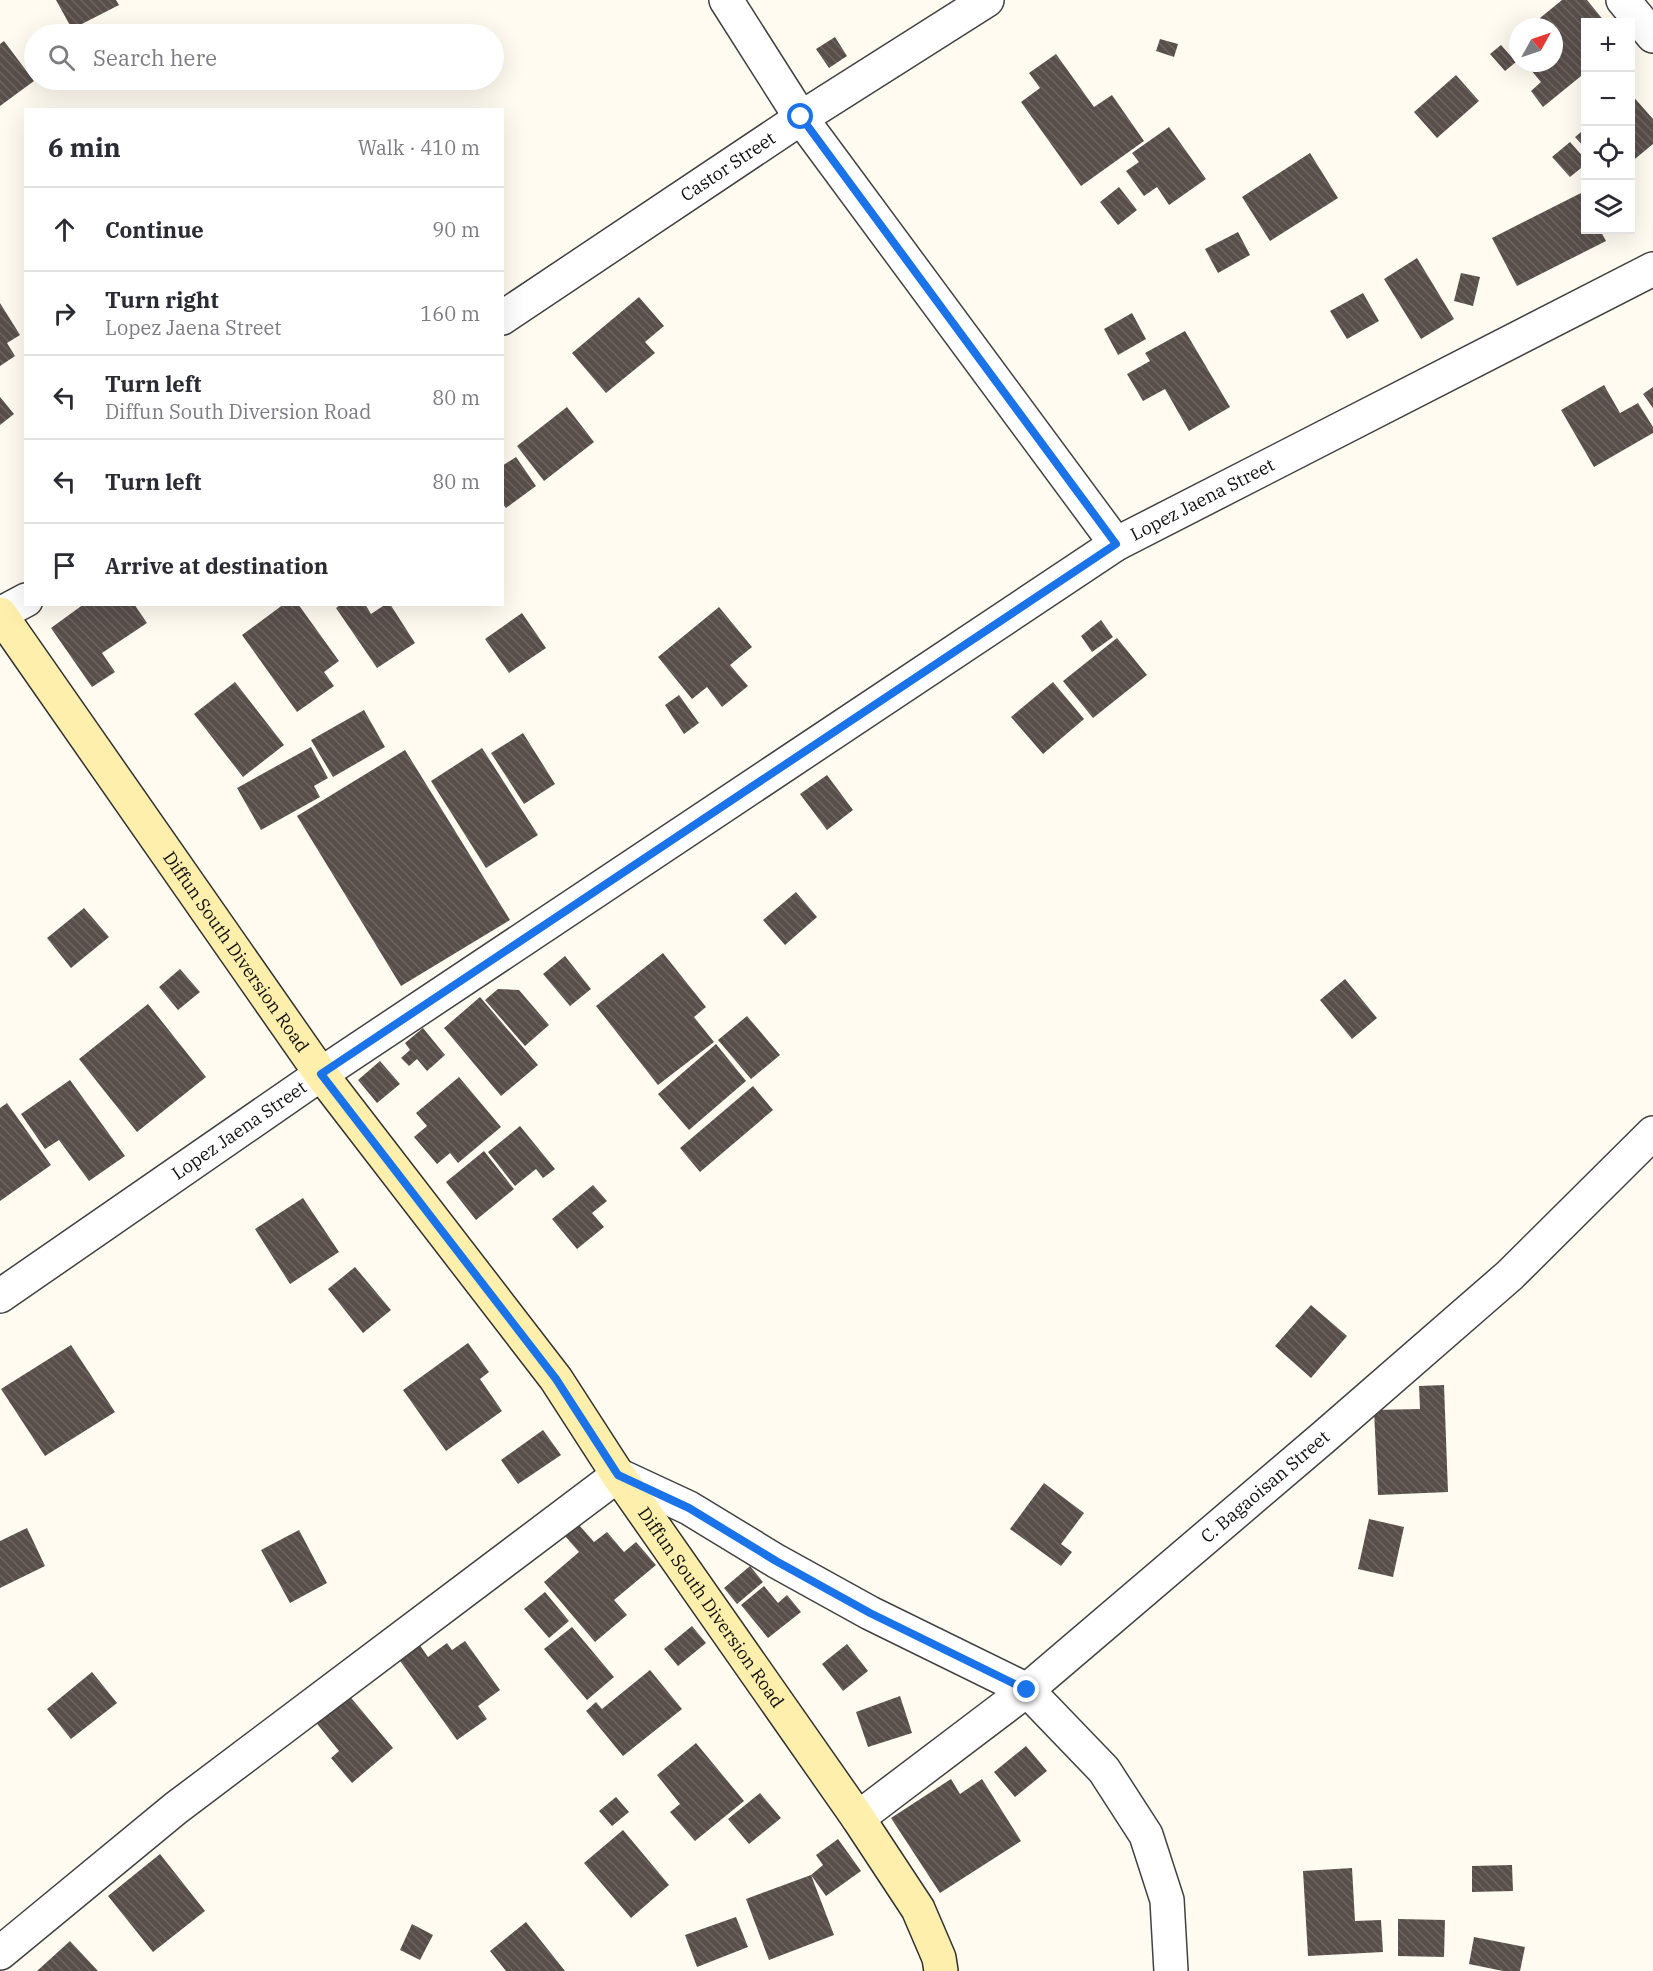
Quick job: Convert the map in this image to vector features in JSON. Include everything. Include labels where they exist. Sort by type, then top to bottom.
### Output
[{"type":"street","points":[[726,0],[801,117],[1116,544]]},
{"type":"street","name":"Castor Street","points":[[504,317],[801,117],[987,0]]},
{"type":"street","points":[[1623,0],[1653,36]]},
{"type":"street","name":"Lopez Jaena Street","points":[[0,1296],[321,1074],[1116,544],[1653,269]]},
{"type":"street","points":[[0,614],[24,601]]},
{"type":"street","name":"Diffun South Diversion Road","points":[[0,614],[321,1074],[556,1379],[618,1475],[858,1818],[918,1909],[939,1958],[941,1971]]},
{"type":"street","name":"C. Bagaoisan Street","points":[[858,1818],[1027,1690],[1325,1436],[1510,1275],[1653,1133]]},
{"type":"street","points":[[0,1953],[176,1808],[618,1475],[689,1508],[776,1561],[870,1613],[1027,1690],[1104,1770],[1146,1835],[1167,1900],[1171,1971]]},
{"type":"building","points":[[56,0],[116,0],[119,5],[82,24],[69,24]]},
{"type":"building","points":[[1562,0],[1587,0],[1602,18],[1581,18],[1581,76],[1543,107],[1531,91],[1541,82],[1533,72],[1563,72],[1563,18],[1540,18]]},
{"type":"building","points":[[835,37],[847,56],[829,68],[816,49]]},
{"type":"building","points":[[1160,39],[1178,44],[1174,57],[1156,51]]},
{"type":"building","points":[[4,41],[24,68],[24,88],[0,106],[0,44]]},
{"type":"building","points":[[1501,45],[1509,54],[1509,68],[1505,71],[1490,54]]},
{"type":"building","points":[[1056,54],[1094,107],[1112,95],[1144,141],[1081,186],[1021,102],[1040,88],[1029,73]]},
{"type":"building","points":[[1456,75],[1479,101],[1437,138],[1414,112]]},
{"type":"building","points":[[1635,99],[1653,119],[1653,144],[1635,159]]},
{"type":"building","points":[[1169,127],[1206,179],[1169,205],[1157,187],[1144,196],[1126,171],[1139,162],[1132,153]]},
{"type":"building","points":[[1581,132],[1581,144],[1575,137]]},
{"type":"building","points":[[1570,142],[1581,154],[1581,168],[1570,177],[1552,157]]},
{"type":"building","points":[[1310,153],[1338,198],[1270,241],[1242,197]]},
{"type":"building","points":[[1119,187],[1137,210],[1118,225],[1100,202]]},
{"type":"building","points":[[1581,193],[1581,234],[1602,234],[1606,241],[1517,286],[1492,238]]},
{"type":"building","points":[[1238,232],[1250,255],[1218,273],[1205,249]]},
{"type":"building","points":[[1417,258],[1454,319],[1421,339],[1384,279]]},
{"type":"building","points":[[1461,273],[1480,277],[1473,306],[1454,301]]},
{"type":"building","points":[[1363,293],[1379,321],[1347,339],[1330,311]]},
{"type":"building","points":[[639,297],[664,326],[645,342],[655,353],[606,393],[572,353]]},
{"type":"building","points":[[0,303],[20,335],[7,343],[15,356],[0,366]]},
{"type":"building","points":[[1132,313],[1146,339],[1118,355],[1104,329]]},
{"type":"building","points":[[1185,331],[1230,407],[1189,431],[1165,389],[1143,401],[1127,374],[1150,361],[1145,353]]},
{"type":"building","points":[[1604,385],[1620,413],[1638,403],[1653,427],[1653,433],[1594,467],[1561,410]]},
{"type":"building","points":[[1653,387],[1653,408],[1643,394]]},
{"type":"building","points":[[0,397],[14,414],[0,425]]},
{"type":"building","points":[[567,407],[594,442],[544,481],[517,446]]},
{"type":"building","points":[[516,457],[536,486],[506,508],[504,506],[504,465]]},
{"type":"building","points":[[81,606],[135,606],[147,623],[102,653],[115,672],[92,687],[51,628]]},
{"type":"building","points":[[281,606],[299,606],[339,661],[324,672],[334,686],[297,712],[242,635]]},
{"type":"building","points":[[338,606],[366,606],[371,614],[383,606],[391,606],[415,643],[377,668],[336,608]]},
{"type":"building","points":[[719,607],[752,647],[730,665],[748,686],[722,707],[707,687],[692,699],[658,657]]},
{"type":"building","points":[[522,613],[546,648],[509,673],[485,639]]},
{"type":"building","points":[[1101,620],[1113,637],[1092,652],[1081,636]]},
{"type":"building","points":[[1117,638],[1147,675],[1093,718],[1063,681]]},
{"type":"building","points":[[235,682],[284,745],[243,777],[194,714]]},
{"type":"building","points":[[1053,682],[1084,719],[1043,754],[1011,717]]},
{"type":"building","points":[[679,695],[699,723],[684,734],[665,705]]},
{"type":"building","points":[[364,710],[385,747],[333,777],[311,740]]},
{"type":"building","points":[[523,733],[555,784],[524,804],[491,753]]},
{"type":"building","points":[[311,747],[328,778],[314,786],[320,797],[261,830],[237,788]]},
{"type":"building","points":[[482,748],[538,835],[486,868],[431,781]]},
{"type":"building","points":[[405,750],[510,920],[401,986],[297,816]]},
{"type":"building","points":[[827,775],[853,810],[827,830],[800,794]]},
{"type":"building","points":[[796,892],[817,917],[785,945],[763,920]]},
{"type":"building","points":[[84,908],[109,937],[71,968],[47,938]]},
{"type":"building","points":[[663,953],[706,1007],[694,1017],[714,1042],[658,1085],[596,1006]]},
{"type":"building","points":[[565,956],[591,989],[570,1006],[543,974]]},
{"type":"building","points":[[180,969],[200,992],[178,1010],[159,987]]},
{"type":"building","points":[[1345,979],[1377,1018],[1352,1039],[1320,1000]]},
{"type":"building","points":[[498,989],[519,990],[549,1025],[525,1046],[485,1000]]},
{"type":"building","points":[[480,997],[538,1065],[501,1096],[444,1028]]},
{"type":"building","points":[[148,1004],[206,1077],[137,1132],[79,1059]]},
{"type":"building","points":[[747,1016],[780,1055],[751,1079],[718,1040]]},
{"type":"building","points":[[423,1028],[445,1055],[427,1071],[417,1059],[409,1066],[401,1058],[410,1050],[405,1043]]},
{"type":"building","points":[[716,1044],[746,1081],[689,1130],[658,1094]]},
{"type":"building","points":[[380,1061],[400,1084],[377,1103],[358,1080]]},
{"type":"building","points":[[459,1077],[501,1127],[458,1163],[450,1153],[437,1164],[414,1137],[427,1126],[416,1113]]},
{"type":"building","points":[[70,1080],[125,1156],[89,1181],[59,1140],[45,1149],[21,1114]]},
{"type":"building","points":[[753,1086],[773,1110],[700,1172],[680,1148]]},
{"type":"building","points":[[7,1103],[51,1165],[0,1201],[0,1108]]},
{"type":"building","points":[[520,1126],[555,1169],[543,1178],[536,1169],[515,1186],[488,1152]]},
{"type":"building","points":[[484,1151],[514,1189],[476,1220],[446,1182]]},
{"type":"building","points":[[593,1185],[607,1201],[592,1213],[604,1227],[577,1249],[552,1219]]},
{"type":"building","points":[[303,1198],[339,1252],[290,1284],[255,1229]]},
{"type":"building","points":[[355,1267],[391,1310],[363,1333],[328,1289]]},
{"type":"building","points":[[1311,1305],[1347,1336],[1311,1378],[1275,1346]]},
{"type":"building","points":[[468,1343],[489,1372],[480,1379],[502,1411],[446,1451],[403,1390]]},
{"type":"building","points":[[71,1345],[115,1412],[45,1456],[1,1389]]},
{"type":"building","points":[[1444,1385],[1448,1492],[1378,1495],[1374,1410],[1420,1409],[1419,1386]]},
{"type":"building","points":[[543,1430],[561,1455],[518,1484],[501,1460]]},
{"type":"building","points":[[1044,1483],[1084,1513],[1061,1544],[1072,1552],[1061,1566],[1010,1529]]},
{"type":"building","points":[[1369,1519],[1404,1527],[1393,1577],[1358,1569]]},
{"type":"building","points":[[579,1525],[594,1542],[607,1532],[624,1552],[636,1542],[656,1565],[614,1600],[627,1615],[595,1642],[544,1582],[579,1552],[565,1536]]},
{"type":"building","points":[[27,1528],[45,1566],[0,1588],[0,1541]]},
{"type":"building","points":[[299,1530],[327,1583],[290,1603],[261,1550]]},
{"type":"building","points":[[750,1566],[763,1582],[737,1604],[724,1588]]},
{"type":"building","points":[[764,1586],[778,1603],[787,1595],[801,1612],[768,1638],[741,1605]]},
{"type":"building","points":[[545,1592],[569,1621],[549,1638],[524,1609]]},
{"type":"building","points":[[692,1626],[706,1643],[678,1666],[664,1649]]},
{"type":"building","points":[[572,1627],[614,1677],[587,1700],[544,1649]]},
{"type":"building","points":[[465,1641],[500,1690],[478,1706],[487,1719],[457,1740],[398,1658],[419,1644],[428,1657],[447,1643],[452,1650]]},
{"type":"building","points":[[847,1644],[868,1671],[843,1691],[822,1664]]},
{"type":"building","points":[[650,1670],[682,1709],[623,1756],[586,1711],[596,1702],[602,1709]]},
{"type":"building","points":[[92,1672],[117,1703],[71,1739],[47,1709]]},
{"type":"building","points":[[347,1693],[393,1748],[352,1783],[331,1758],[339,1751],[314,1720]]},
{"type":"building","points":[[900,1696],[912,1733],[868,1747],[856,1712]]},
{"type":"building","points":[[696,1743],[744,1801],[695,1841],[670,1812],[680,1804],[657,1775]]},
{"type":"building","points":[[1026,1746],[1047,1771],[1015,1797],[994,1772]]},
{"type":"building","points":[[951,1779],[960,1794],[982,1779],[1021,1841],[940,1893],[891,1818]]},
{"type":"building","points":[[760,1793],[781,1818],[749,1844],[728,1819]]},
{"type":"building","points":[[616,1797],[629,1812],[612,1826],[599,1811]]},
{"type":"building","points":[[623,1830],[669,1885],[631,1918],[584,1863]]},
{"type":"building","points":[[838,1839],[861,1871],[826,1896],[811,1875],[823,1865],[816,1855]]},
{"type":"building","points":[[160,1854],[205,1911],[153,1952],[108,1896]]},
{"type":"building","points":[[1512,1865],[1513,1891],[1472,1892],[1472,1866]]},
{"type":"building","points":[[1352,1868],[1355,1921],[1381,1920],[1383,1952],[1308,1956],[1303,1871]]},
{"type":"building","points":[[811,1875],[834,1935],[769,1960],[746,1899]]},
{"type":"building","points":[[736,1917],[748,1947],[697,1967],[685,1935]]},
{"type":"building","points":[[1398,1919],[1445,1920],[1444,1957],[1398,1956]]},
{"type":"building","points":[[526,1922],[565,1971],[506,1971],[490,1951]]},
{"type":"building","points":[[412,1924],[433,1935],[420,1960],[400,1950]]},
{"type":"building","points":[[1474,1937],[1525,1947],[1520,1971],[1503,1971],[1469,1964]]},
{"type":"building","points":[[70,1941],[98,1971],[37,1971]]},
{"type":"route","points":[[801,117],[1116,544],[321,1074],[556,1379],[618,1475],[689,1508],[776,1561],[870,1613],[1027,1690]]}]
